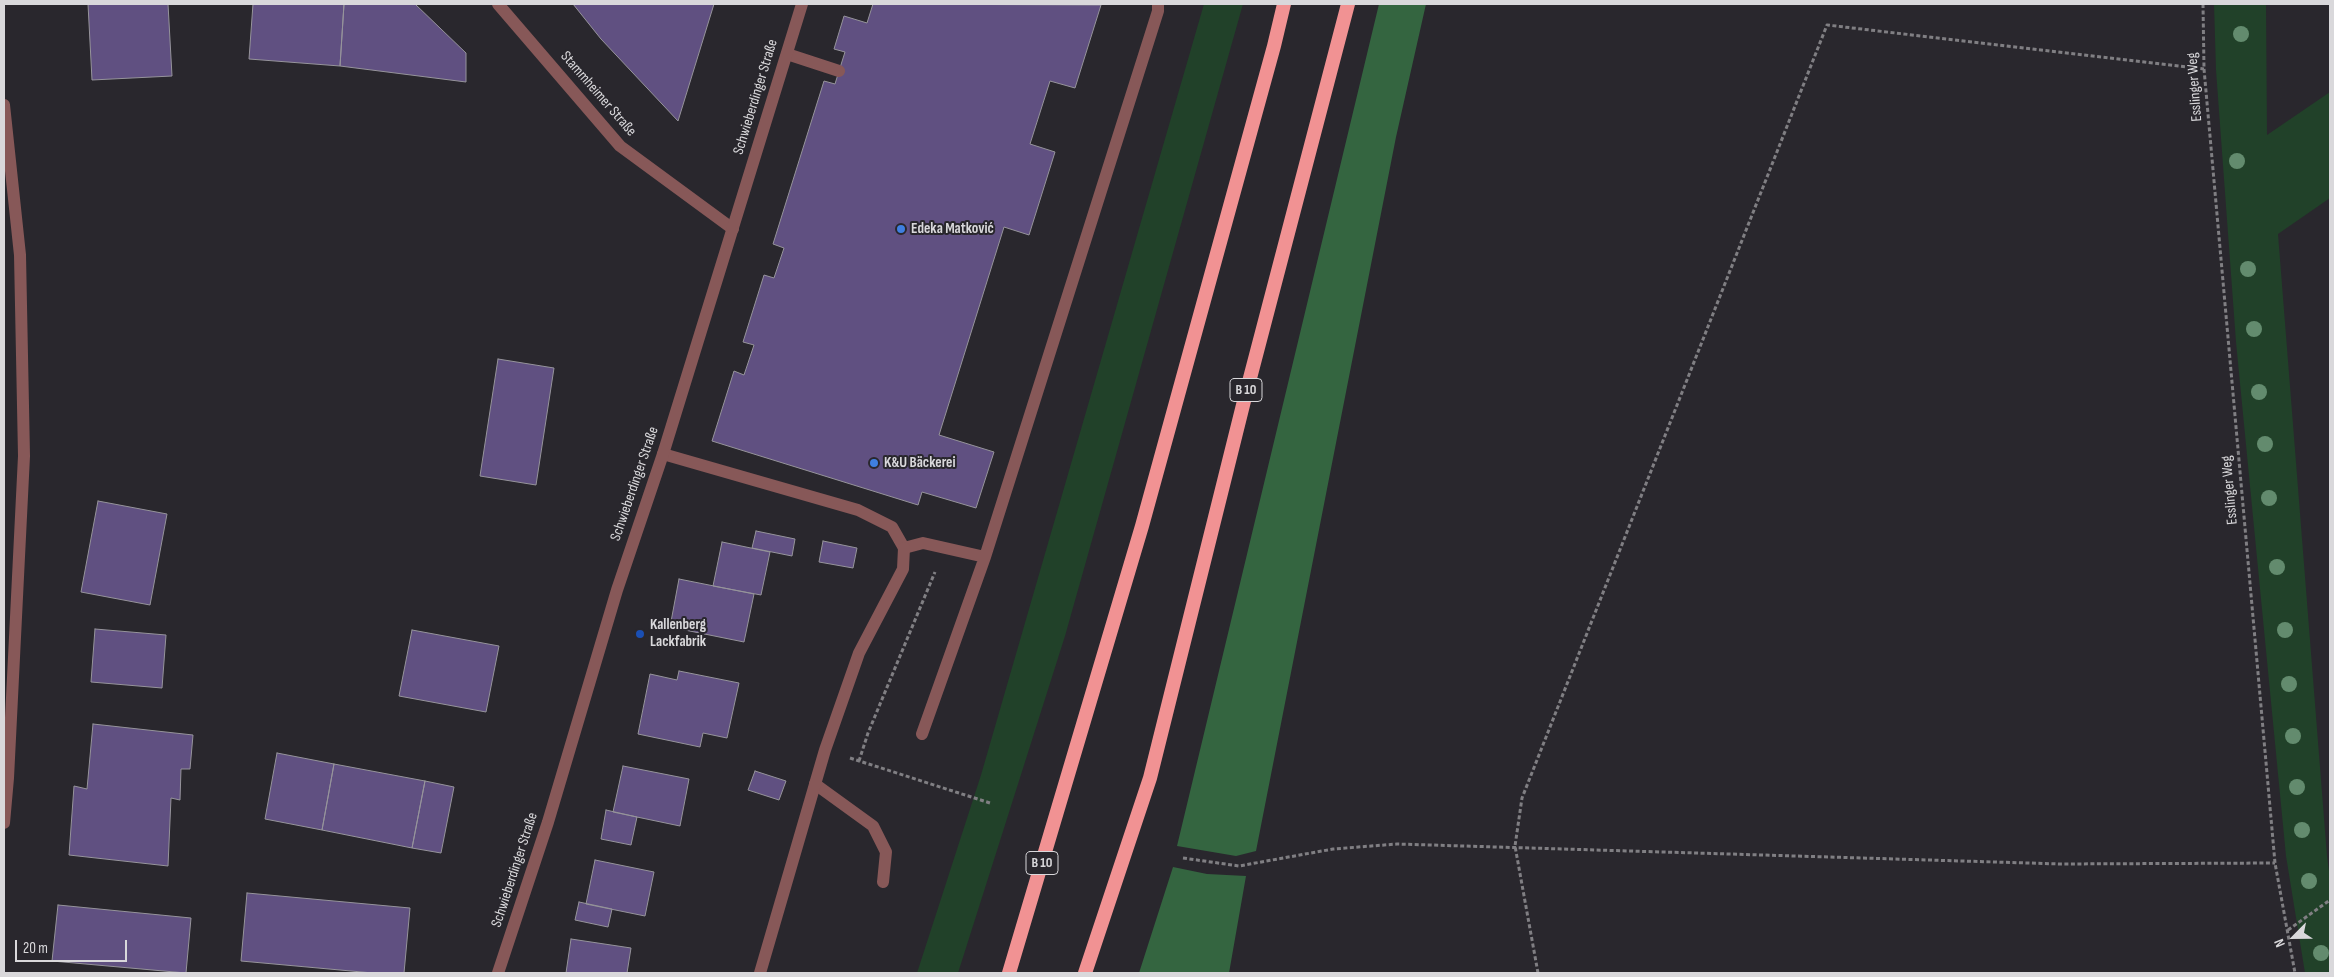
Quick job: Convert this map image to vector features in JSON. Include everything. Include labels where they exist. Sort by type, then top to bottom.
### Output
[{"type":"highway","name":"B 10","points":[[1009,973],[1142,526],[1284,4]]},
{"type":"highway","name":"B 10","points":[[1085,973],[1150,778],[1244,401],[1348,4]]},
{"type":"street","name":"Stammheimer Straße","points":[[498,4],[620,146],[733,229]]},
{"type":"street","name":"Schwieberdinger Straße","points":[[498,973],[548,822],[617,590],[663,454],[802,4]]},
{"type":"street","points":[[922,734],[985,558],[1156,21],[1158,4]]},
{"type":"street","points":[[787,54],[839,71]]},
{"type":"street","points":[[4,105],[20,255],[24,456],[4,823]]},
{"type":"street","points":[[663,454],[858,510],[892,527],[904,548],[903,569],[860,653],[825,750],[760,973]]},
{"type":"street","points":[[904,548],[923,543],[985,558]]},
{"type":"street","points":[[815,784],[873,826],[886,852],[883,882]]},
{"type":"path","name":"Esslinger Weg","points":[[2203,4],[2204,69],[2275,863],[2295,973]]},
{"type":"path","points":[[1538,973],[1515,846],[1522,798],[1826,25],[2204,69]]},
{"type":"path","points":[[859,761],[868,733],[934,575],[939,546]]},
{"type":"path","points":[[825,750],[990,803]]},
{"type":"path","points":[[1183,858],[1240,866],[1333,850],[1397,844],[1515,846],[2061,864],[2275,863]]},
{"type":"path","points":[[2288,930],[2330,900]]},
{"type":"green space","points":[[1204,4],[1243,4],[1065,636],[958,973],[917,973],[981,775]]},
{"type":"green space","points":[[1379,4],[1426,4],[1396,137],[1256,851],[1236,856],[1177,846]]},
{"type":"green space","points":[[2214,4],[2266,4],[2267,135],[2330,92],[2330,198],[2278,234],[2330,879],[2330,973],[2305,973],[2286,856],[2236,342],[2216,70]]},
{"type":"green space","points":[[1173,867],[1207,874],[1246,876],[1229,973],[1139,973]]},
{"type":"building","points":[[88,4],[168,4],[172,76],[92,80]]},
{"type":"building","points":[[253,4],[344,4],[340,66],[249,59]]},
{"type":"building","points":[[344,4],[415,4],[466,53],[466,82],[340,66]]},
{"type":"building","points":[[573,4],[714,4],[678,121],[601,39]]},
{"type":"building","points":[[873,4],[1101,5],[1075,88],[1050,81],[1030,144],[1055,152],[1029,235],[1004,227],[939,435],[994,452],[976,508],[922,492],[918,505],[712,441],[734,371],[744,375],[754,345],[743,342],[764,275],[774,278],[784,248],[773,244],[824,81],[835,84],[845,52],[834,49],[844,16],[867,23]]},
{"type":"building","points":[[498,359],[554,368],[536,485],[480,476]]},
{"type":"building","points":[[98,501],[167,514],[150,605],[81,592]]},
{"type":"building","points":[[756,531],[795,539],[792,556],[752,548]]},
{"type":"building","points":[[823,541],[857,548],[853,568],[819,562]]},
{"type":"building","points":[[722,542],[770,552],[761,595],[713,586]]},
{"type":"building","points":[[679,579],[754,594],[744,642],[670,627]]},
{"type":"building","points":[[95,629],[166,635],[162,688],[91,682]]},
{"type":"building","points":[[412,630],[499,646],[486,712],[399,696]]},
{"type":"building","points":[[679,671],[739,683],[727,738],[703,733],[700,747],[638,734],[650,674],[677,680]]},
{"type":"building","points":[[93,724],[193,735],[190,769],[181,769],[180,800],[171,798],[168,866],[69,855],[74,786],[87,789]]},
{"type":"building","points":[[277,753],[334,764],[322,830],[265,819]]},
{"type":"building","points":[[334,764],[425,781],[412,848],[322,830]]},
{"type":"building","points":[[623,766],[689,779],[680,826],[613,812]]},
{"type":"building","points":[[755,771],[786,781],[779,800],[748,790]]},
{"type":"building","points":[[425,781],[454,787],[441,853],[412,848]]},
{"type":"building","points":[[606,810],[637,817],[631,845],[601,839]]},
{"type":"building","points":[[595,860],[654,872],[645,916],[586,904]]},
{"type":"building","points":[[247,893],[410,908],[404,973],[373,973],[241,961]]},
{"type":"building","points":[[579,902],[612,909],[608,927],[575,920]]},
{"type":"building","points":[[58,905],[191,918],[186,973],[52,961]]},
{"type":"building","points":[[571,939],[631,948],[627,973],[566,973]]},
{"type":"place","name":"Edeka Matković","points":[[901,229]]},
{"type":"place","name":"K&U Bäckerei","points":[[874,463]]},
{"type":"place","name":"Kallenberg Lackfabrik","points":[[640,634]]}]
